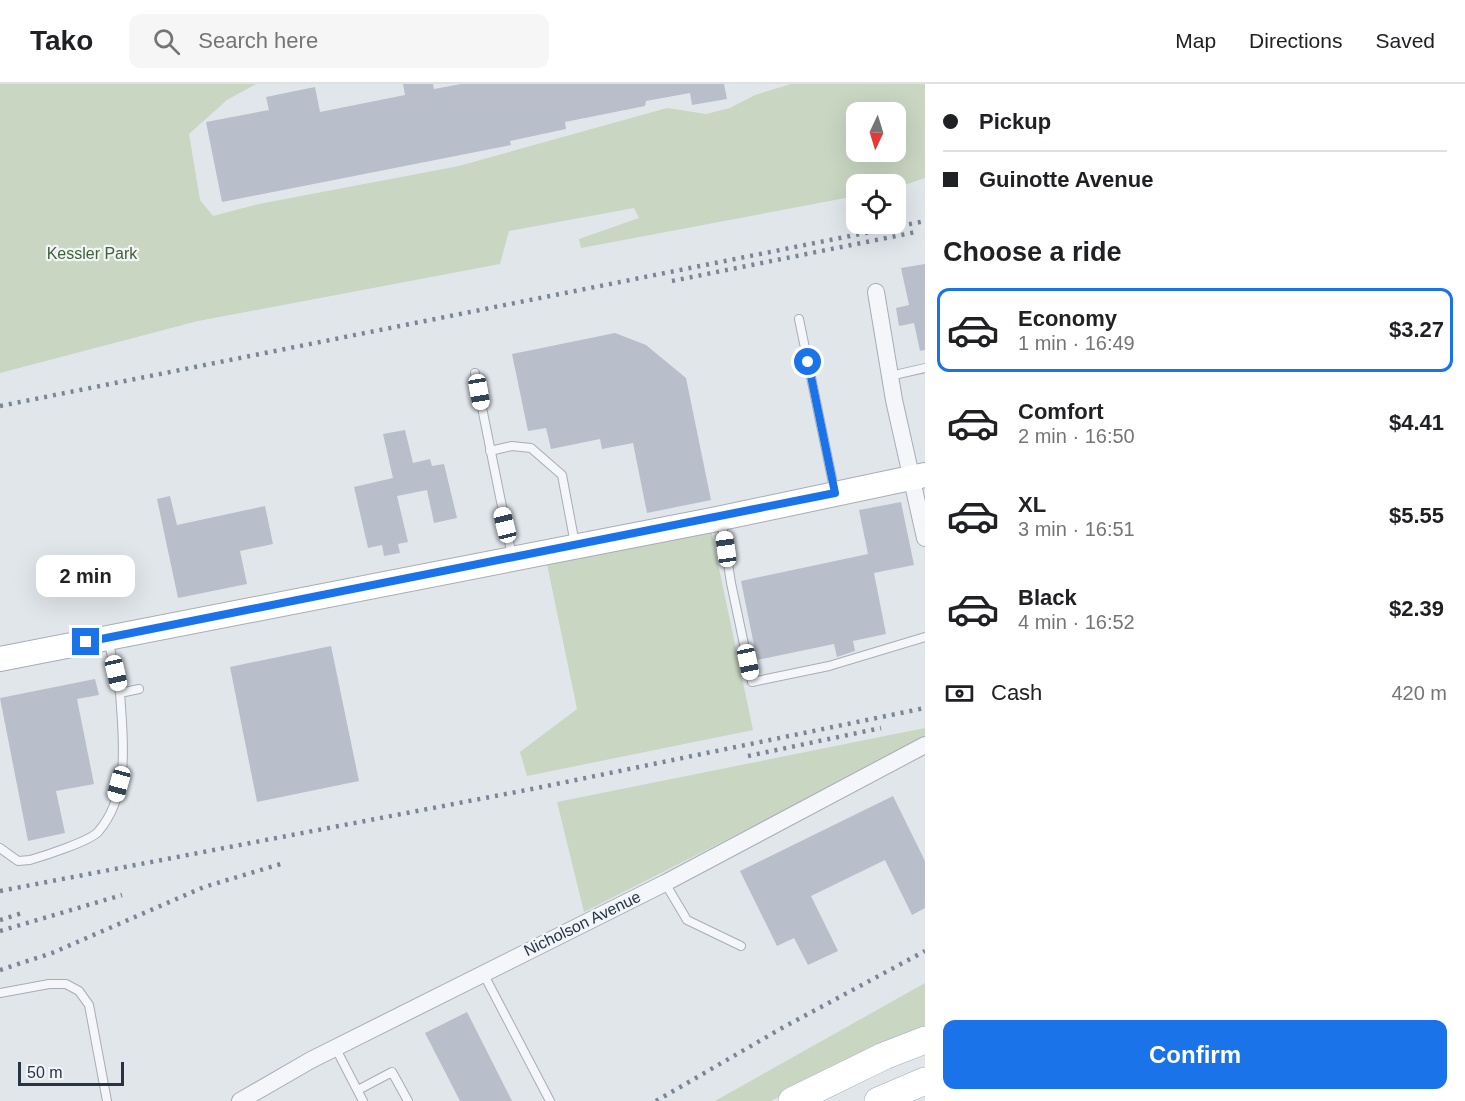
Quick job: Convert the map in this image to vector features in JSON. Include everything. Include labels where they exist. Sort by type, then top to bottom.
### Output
[{"type":"main road","points":[[792,1101],[884,1056],[925,1040]]},
{"type":"main road","points":[[878,1101],[925,1081]]},
{"type":"street","points":[[876,292],[890,376],[918,476],[925,538]]},
{"type":"street","points":[[0,659],[721,518],[918,476]]},
{"type":"street","name":"Nicholson Avenue","points":[[240,1101],[335,1047],[665,883],[925,745]]},
{"type":"lane","points":[[799,319],[835,493]]},
{"type":"lane","points":[[890,376],[925,368]]},
{"type":"lane","points":[[476,373],[513,559]]},
{"type":"lane","points":[[490,451],[512,446],[531,448],[562,476],[576,546]]},
{"type":"lane","points":[[721,518],[731,584],[752,682],[829,666],[925,637]]},
{"type":"lane","points":[[0,848],[18,861],[30,860],[98,833],[113,805],[125,763],[120,693],[108,638]]},
{"type":"lane","points":[[120,693],[139,689]]},
{"type":"lane","points":[[665,883],[687,920],[741,946]]},
{"type":"lane","points":[[483,973],[550,1101]]},
{"type":"lane","points":[[0,993],[48,984],[66,984],[79,991],[89,1005],[107,1101]]},
{"type":"lane","points":[[335,1047],[363,1101]]},
{"type":"lane","points":[[358,1090],[392,1072],[408,1101]]},
{"type":"green space","name":"Kessler Park","points":[[0,84],[256,84],[227,100],[189,134],[200,200],[213,216],[259,204],[459,166],[667,108],[706,114],[730,108],[755,95],[791,84],[925,84],[925,178],[906,185],[906,174],[846,174],[846,198],[581,248],[579,239],[639,218],[634,208],[509,231],[500,264],[198,321],[0,373]]},
{"type":"green space","points":[[711,530],[753,730],[527,776],[520,752],[577,709],[547,564]]},
{"type":"green space","points":[[925,728],[925,739],[584,912],[557,802]]},
{"type":"green space","points":[[925,983],[925,1029],[821,1075],[771,1101],[715,1101]]},
{"type":"building","points":[[403,84],[433,84],[434,89],[461,84],[724,84],[727,99],[692,105],[690,93],[646,101],[645,106],[565,122],[566,129],[510,141],[511,145],[222,202],[206,122],[269,110],[266,97],[315,87],[320,112],[405,95]]},
{"type":"building","points":[[925,264],[925,350],[920,351],[914,323],[899,326],[896,308],[909,305],[901,268]]},
{"type":"building","points":[[615,333],[646,345],[686,378],[711,500],[647,513],[633,443],[602,449],[600,439],[551,449],[546,428],[528,431],[512,354]]},
{"type":"building","points":[[405,430],[413,463],[430,459],[432,466],[444,464],[457,518],[434,523],[427,490],[397,496],[408,542],[398,544],[400,553],[384,556],[382,545],[368,548],[354,487],[393,478],[383,434]]},
{"type":"building","points":[[170,496],[177,525],[265,506],[273,544],[240,551],[247,584],[178,598],[157,499]]},
{"type":"building","points":[[901,502],[914,565],[874,573],[886,634],[853,641],[855,651],[837,657],[834,644],[757,660],[741,581],[868,554],[859,510]]},
{"type":"building","points":[[331,646],[359,781],[257,802],[230,667]]},
{"type":"building","points":[[95,679],[99,695],[77,699],[94,784],[56,791],[65,833],[28,841],[0,698]]},
{"type":"building","points":[[893,796],[925,861],[925,908],[912,915],[885,860],[811,896],[838,951],[808,965],[794,938],[777,946],[740,871]]},
{"type":"building","points":[[467,1012],[512,1101],[460,1101],[425,1033]]},
{"type":"railway","points":[[0,406],[925,221]]},
{"type":"railway","points":[[672,281],[916,232]]},
{"type":"railway","points":[[0,891],[537,788],[925,708]]},
{"type":"railway","points":[[748,756],[881,728]]},
{"type":"railway","points":[[0,970],[52,953],[204,887],[284,863]]},
{"type":"railway","points":[[0,931],[122,895]]},
{"type":"railway","points":[[0,920],[22,913]]},
{"type":"railway","points":[[656,1101],[782,1028],[925,951]]},
{"type":"route","points":[[86,642],[712,520],[835,493],[808,362]]}]
